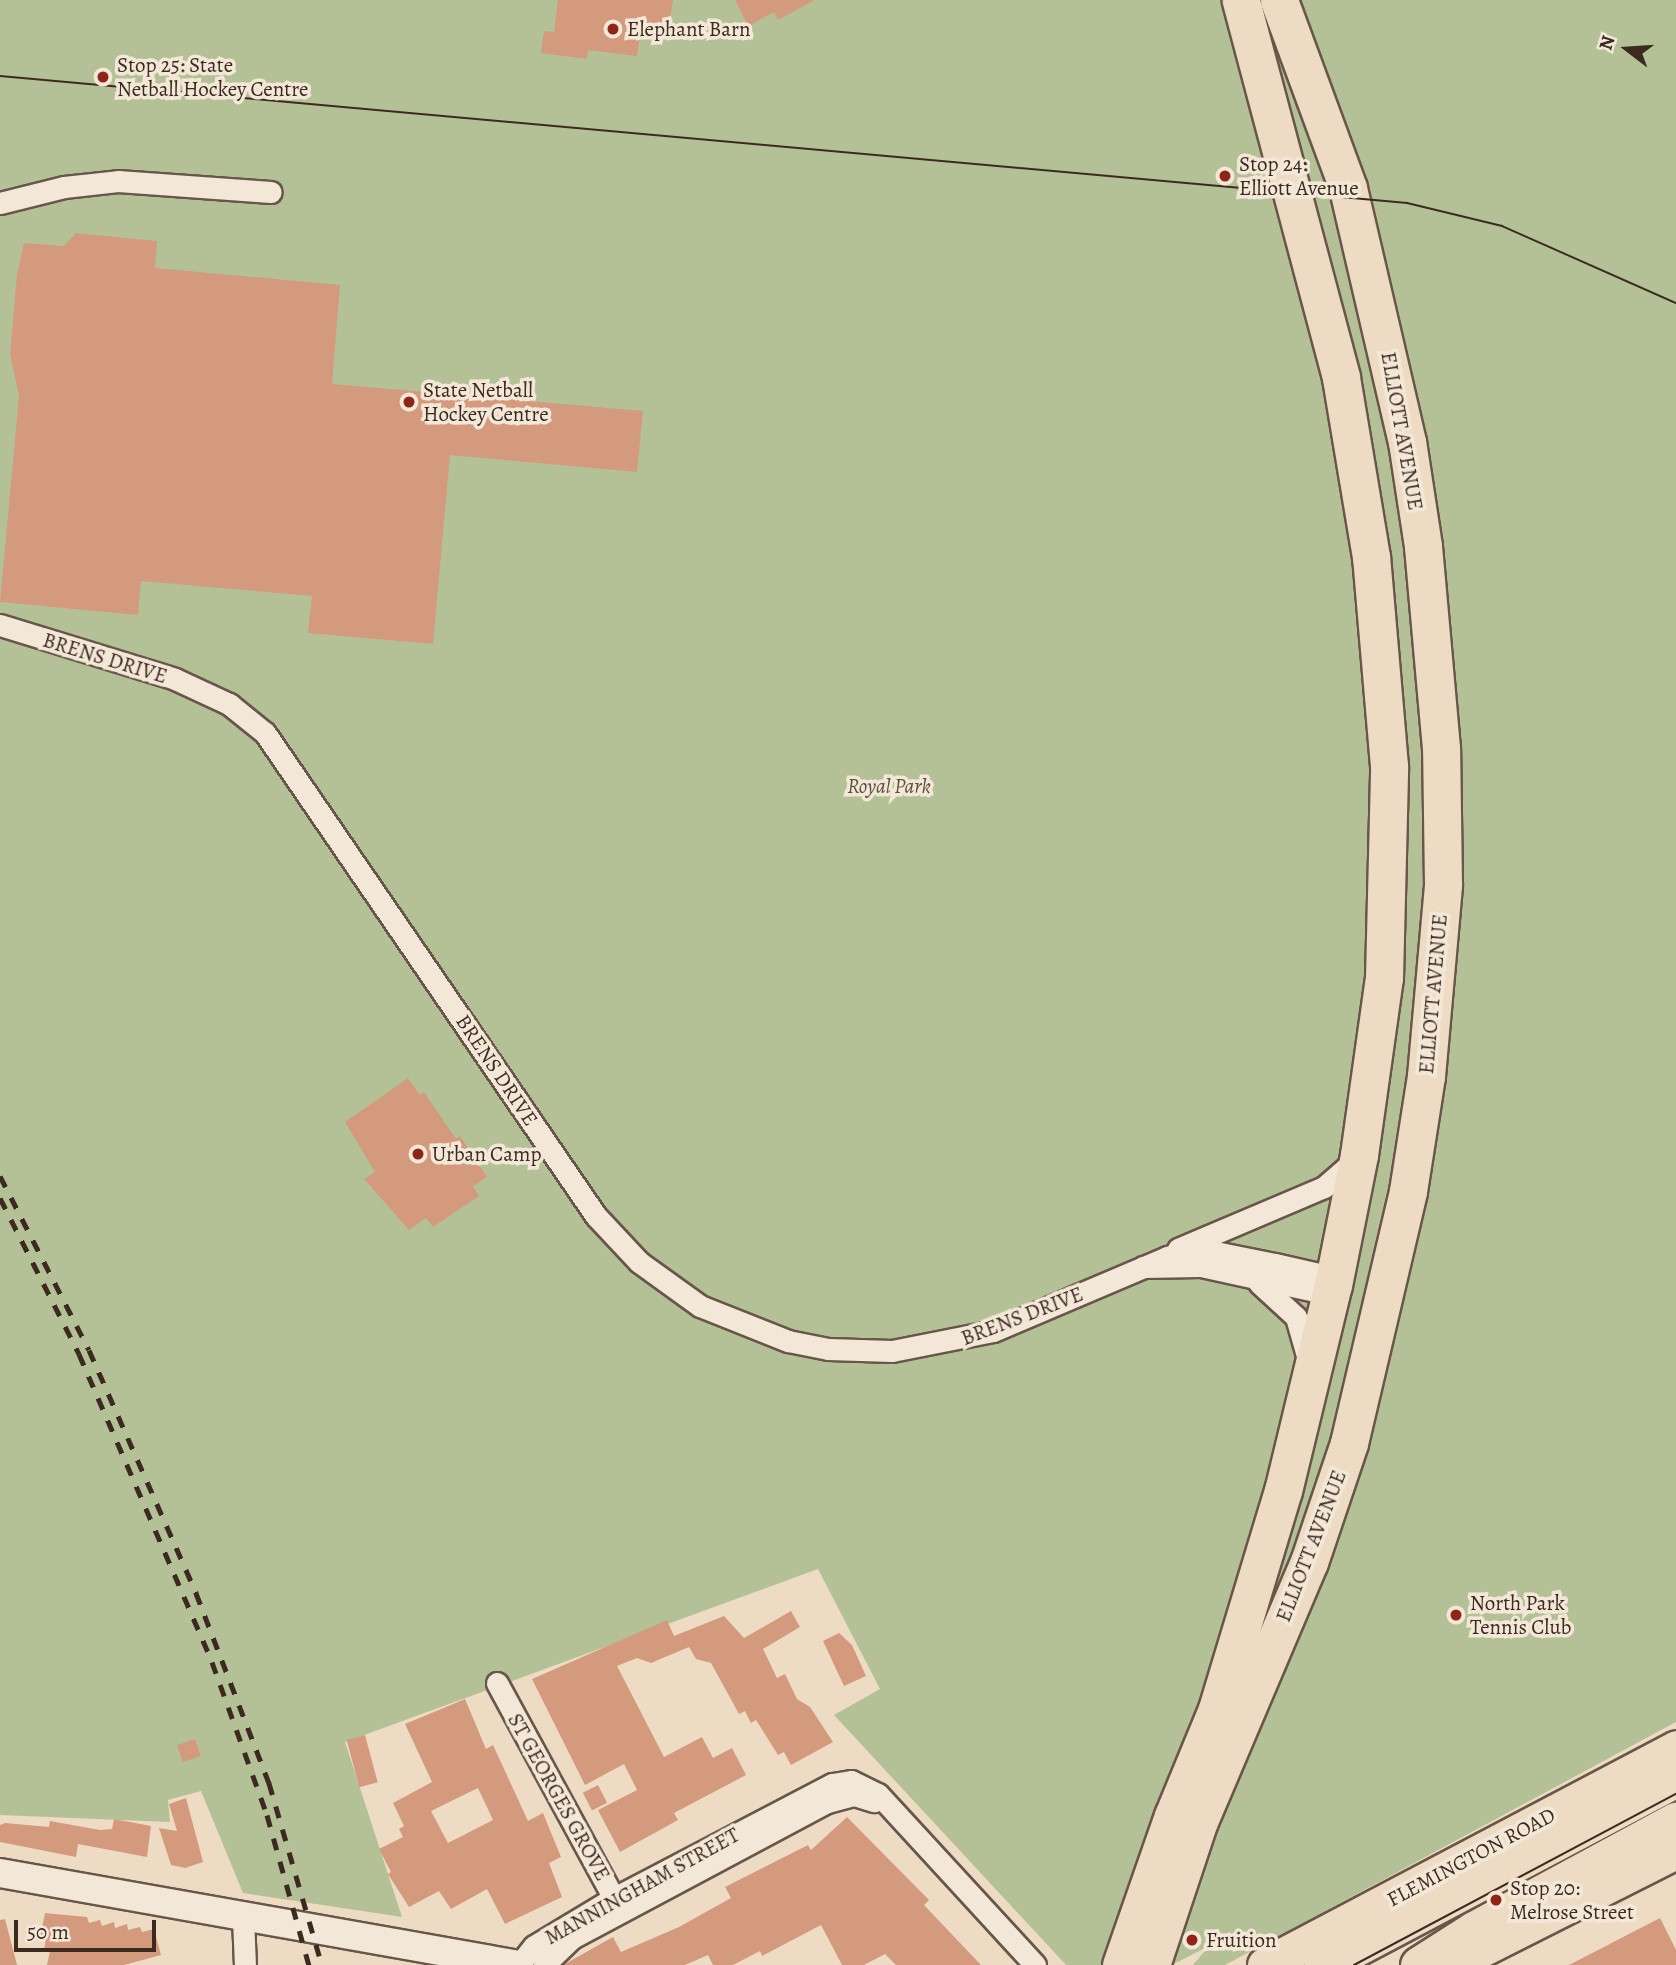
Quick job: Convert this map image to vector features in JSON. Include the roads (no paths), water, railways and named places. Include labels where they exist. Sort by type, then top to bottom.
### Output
[{"type":"highway","name":"ELLIOTT AVENUE","points":[[1121,1965],[1169,1828],[1217,1709],[1296,1437],[1334,1286],[1359,1156],[1384,978],[1389,766],[1384,659],[1349,412],[1293,182],[1241,0]]},
{"type":"highway","name":"ELLIOTT AVENUE","points":[[1151,1965],[1199,1821],[1308,1562],[1349,1443],[1386,1300],[1426,1076],[1443,884],[1441,748],[1423,546],[1393,371],[1342,170],[1279,0]]},
{"type":"highway","points":[[1334,1286],[1386,1300]]},
{"type":"highway","name":"FLEMINGTON ROAD","points":[[1323,1965],[1676,1778]]},
{"type":"highway","points":[[1419,1965],[1474,1930],[1676,1821]]},
{"type":"main road","name":"FLEMINGTON ROAD","points":[[1265,1965],[1676,1748]]},
{"type":"main road","points":[[1462,1963],[1676,1851]]},
{"type":"street","points":[[0,203],[64,187],[118,181],[271,192]]},
{"type":"street","name":"BRENS DRIVE","points":[[0,625],[175,679],[229,704],[265,733],[596,1216],[647,1269],[707,1310],[766,1335],[806,1345],[846,1351],[913,1349],[993,1331],[1147,1265],[1183,1253],[1215,1252],[1319,1274],[1334,1286]]},
{"type":"street","points":[[1147,1265],[1324,1187],[1359,1156]]},
{"type":"street","name":"BRENS DRIVE","points":[[1147,1265],[1200,1266],[1315,1292],[1334,1286]]},
{"type":"street","points":[[1245,1276],[1284,1302],[1304,1336],[1308,1373],[1296,1437]]},
{"type":"street","name":"ST GEORGES GROVE","points":[[496,1682],[617,1905]]},
{"type":"street","name":"MANNINGHAM STREET","points":[[0,1873],[519,1965],[534,1946],[617,1905],[832,1784],[851,1780],[899,1818],[1035,1965]]},
{"type":"street","name":"MANNINGHAM STREET","points":[[544,1965],[572,1938],[617,1905]]},
{"type":"street","points":[[243,1918],[245,1965]]},
{"type":"tram line","points":[[0,76],[1407,203],[1502,226],[1676,303]]},
{"type":"tram line","points":[[1354,1965],[1676,1794]]},
{"type":"railway","points":[[0,1176],[89,1350],[196,1593],[269,1783],[322,1965]]},
{"type":"railway","points":[[0,1198],[79,1354],[212,1662],[267,1815],[309,1965]]},
{"type":"place","name":"Elephant Barn","points":[[613,29]]},
{"type":"place","name":"Stop 25: State Netball Hockey Centre","points":[[103,77]]},
{"type":"place","name":"Stop 24: Elliott Avenue","points":[[1225,176]]},
{"type":"place","name":"State Netball Hockey Centre","points":[[409,402]]},
{"type":"place","name":"Urban Camp","points":[[418,1154]]},
{"type":"place","name":"North Park Tennis Club","points":[[1456,1615]]},
{"type":"place","name":"Stop 20: Melrose Street","points":[[1496,1900]]},
{"type":"place","name":"Fruition","points":[[1192,1940]]},
{"type":"park label","name":"Royal Park","points":[[889,786]]}]
